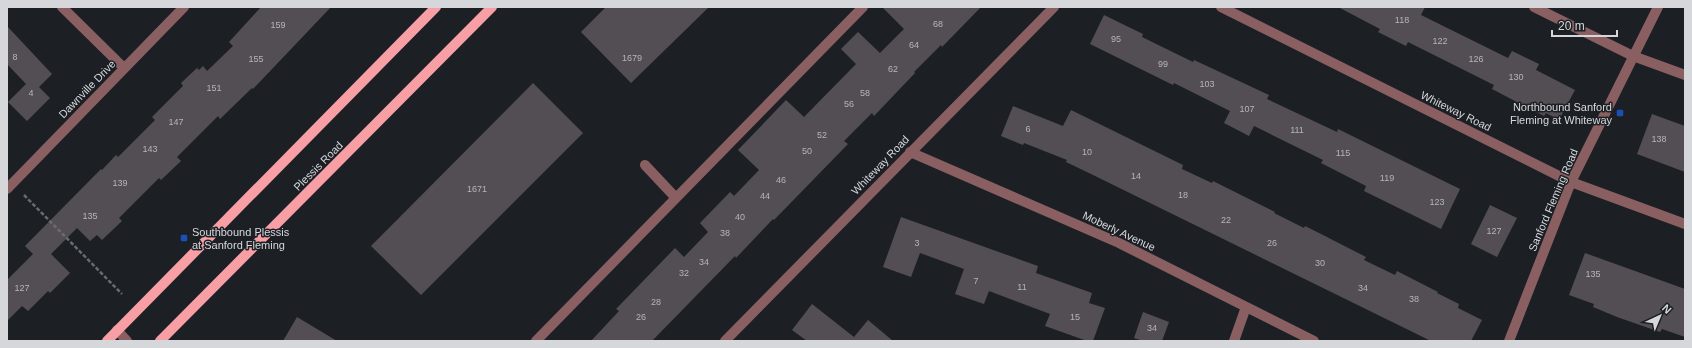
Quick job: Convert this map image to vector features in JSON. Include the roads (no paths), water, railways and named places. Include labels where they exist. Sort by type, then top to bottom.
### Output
[{"type":"main road","points":[[107,341],[436,7]]},
{"type":"main road","name":"Plessis Road","points":[[160,341],[492,7]]},
{"type":"street","points":[[62,7],[124,68]]},
{"type":"street","name":"Dawnville Drive","points":[[9,186],[184,7]]},
{"type":"street","points":[[536,341],[863,7]]},
{"type":"street","name":"Whiteway Road","points":[[725,341],[1054,7]]},
{"type":"street","name":"Whiteway Road","points":[[1220,7],[1571,182],[1685,224]]},
{"type":"street","points":[[1534,7],[1633,56],[1685,75]]},
{"type":"street","name":"Sanford Fleming Road","points":[[1509,341],[1571,182],[1658,7]]},
{"type":"street","name":"Moberly Avenue","points":[[910,152],[1119,243],[1314,341]]},
{"type":"street","points":[[645,165],[676,198]]},
{"type":"street","points":[[1234,341],[1246,307]]},
{"type":"street","points":[[118,330],[127,341]]},
{"type":"place","name":"Northbound Sanford Fleming at Whiteway","points":[[1620,113]]},
{"type":"place","name":"Southbound Plessis at Sanford Fleming","points":[[184,238]]}]
